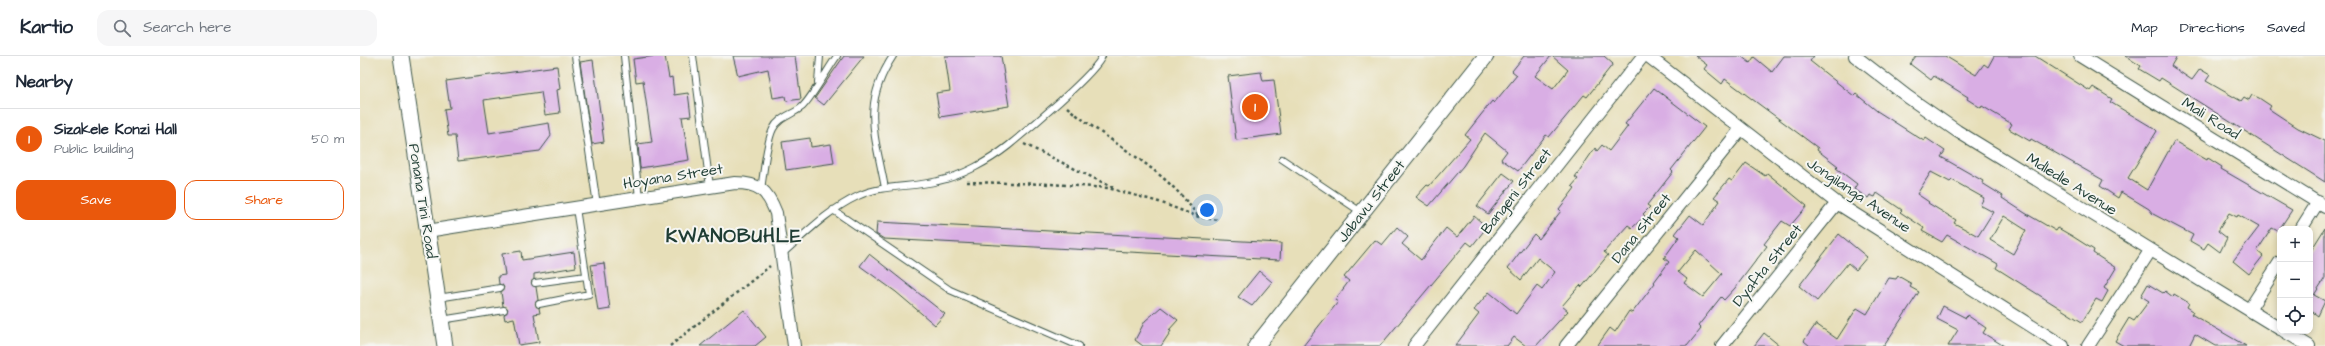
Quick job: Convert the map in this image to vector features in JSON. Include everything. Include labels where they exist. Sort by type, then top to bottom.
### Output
[{"type":"street","name":"Ponana Tini Road","points":[[401,56],[445,346]]},
{"type":"street","name":"Jabavu Street","points":[[1256,346],[1486,56]]},
{"type":"street","name":"Bangeni Street","points":[[1414,346],[1643,56]]},
{"type":"street","name":"Jongilanga Avenue","points":[[1648,56],[1740,130],[1837,203],[2063,346]]},
{"type":"street","name":"Mdledle Avenue","points":[[1855,56],[1908,97],[1957,131],[2150,251],[2277,327]]},
{"type":"street","name":"Mali Road","points":[[2080,56],[2321,204]]},
{"type":"street","name":"Dana Street","points":[[1566,346],[1740,130]]},
{"type":"street","name":"Hoyana Street","points":[[427,232],[735,183],[750,183],[761,189]]},
{"type":"street","points":[[761,189],[770,197],[776,213],[780,256],[794,346]]},
{"type":"street","name":"Dyafta Street","points":[[1722,346],[1837,203]]},
{"type":"street","points":[[2303,226],[2321,204]]},
{"type":"street","points":[[2088,346],[2150,251]]},
{"type":"street","points":[[2249,310],[2277,267]]},
{"type":"street","points":[[2289,334],[2309,346]]},
{"type":"lane","points":[[575,56],[597,205]]},
{"type":"lane","points":[[624,56],[639,198]]},
{"type":"lane","points":[[694,56],[710,187]]},
{"type":"lane","points":[[818,83],[820,56]]},
{"type":"lane","points":[[761,189],[768,156],[768,142],[774,128],[788,114],[802,107],[837,56]]},
{"type":"lane","points":[[885,188],[872,109],[878,81],[893,56]]},
{"type":"lane","points":[[780,256],[833,210],[859,196],[885,188],[938,181],[966,171],[1015,139],[1090,74],[1102,56]]},
{"type":"lane","points":[[1282,159],[1363,213]]},
{"type":"lane","points":[[539,304],[588,295],[576,208]]},
{"type":"lane","points":[[833,210],[950,290],[1079,346]]},
{"type":"lane","points":[[535,283],[586,276]]},
{"type":"lane","points":[[438,298],[500,288]]},
{"type":"lane","points":[[441,320],[504,310]]},
{"type":"path","points":[[1059,100],[1091,127],[1160,175],[1178,191],[1199,217]]},
{"type":"path","points":[[1015,139],[1118,191]]},
{"type":"path","points":[[962,182],[1051,184],[1108,188],[1159,202],[1199,217],[1218,220]]},
{"type":"path","points":[[670,346],[780,256]]},
{"type":"building","points":[[665,56],[669,78],[672,77],[674,95],[688,93],[691,116],[682,117],[689,160],[640,168],[638,144],[652,142],[643,81],[636,82],[633,59]]},
{"type":"building","points":[[733,56],[795,56],[801,99],[786,101],[785,96],[773,98],[768,69],[738,76]]},
{"type":"building","points":[[844,56],[864,56],[824,105],[815,98]]},
{"type":"building","points":[[945,56],[1001,56],[1009,106],[940,117],[936,93],[950,91]]},
{"type":"building","points":[[1524,56],[1551,56],[1535,76],[1553,89],[1568,70],[1552,56],[1604,56],[1613,64],[1587,97],[1584,95],[1549,137],[1546,135],[1518,171],[1501,159],[1507,151],[1485,133],[1463,166],[1429,206],[1416,197],[1427,185],[1429,186],[1470,139],[1465,135],[1492,101],[1494,103],[1517,75],[1512,71]]},
{"type":"building","points":[[1695,56],[1741,56],[1750,63],[1754,57],[1772,72],[1784,56],[1814,56],[1810,61],[1854,96],[1856,94],[1877,111],[1924,141],[1926,138],[1945,151],[1941,157],[1983,181],[1982,183],[2003,196],[2002,198],[2025,213],[2056,231],[2058,228],[2072,236],[2094,250],[2093,253],[2116,268],[2104,288],[2108,291],[2102,302],[2096,299],[2082,322],[1996,268],[1998,264],[1970,248],[1947,235],[1942,242],[1922,231],[1924,228],[1900,212],[1902,210],[1877,193],[1875,197],[1870,195],[1868,198],[1854,189],[1857,184],[1836,168],[1838,166],[1817,150],[1818,148],[1725,79],[1722,84],[1704,69],[1707,65]],"holes":[[[1931,172],[1950,182],[1952,180],[1984,198],[1980,205],[1993,212],[1978,236],[1954,223],[1956,220],[1928,203],[1929,202],[1917,194]],[[2004,216],[2026,230],[2013,254],[1990,240]]]},
{"type":"building","points":[[1916,56],[1945,56],[1976,75],[1984,64],[1988,67],[1994,56],[2035,56],[2090,91],[2093,87],[2112,99],[2110,102],[2157,131],[2128,178],[2147,190],[2174,141],[2207,160],[2208,158],[2222,167],[2221,169],[2292,210],[2281,226],[2277,226],[2277,230],[2272,228],[2257,251],[2263,256],[2249,274],[2233,261],[2259,227],[2238,215],[2237,217],[2229,213],[2218,231],[2227,238],[2220,252],[2208,243],[2204,249],[2190,241],[2193,235],[2153,214],[2149,209],[2121,192],[2118,198],[2100,186],[2103,180],[2031,139],[2030,141],[2009,129],[2012,124],[1982,106],[1981,108],[1967,99],[1968,97],[1934,76],[1931,80],[1910,64]]},
{"type":"building","points":[[2125,56],[2177,56],[2171,66],[2192,80],[2200,69],[2210,75],[2206,81],[2241,101],[2244,97],[2249,100],[2252,95],[2259,98],[2271,106],[2269,109],[2298,128],[2325,141],[2325,182],[2161,78],[2159,81],[2139,69],[2141,66]]},
{"type":"building","points":[[593,60],[604,142],[592,144],[580,62]]},
{"type":"building","points":[[557,66],[560,89],[557,90],[560,113],[545,115],[541,92],[484,100],[489,133],[549,123],[551,136],[540,151],[458,161],[455,136],[448,136],[444,109],[450,108],[446,81]]},
{"type":"building","points":[[1261,72],[1263,81],[1274,80],[1281,134],[1236,140],[1228,76]]},
{"type":"building","points":[[1654,88],[1705,127],[1671,170],[1673,172],[1647,205],[1650,207],[1643,214],[1645,216],[1632,228],[1628,225],[1604,252],[1608,255],[1582,287],[1580,285],[1562,306],[1568,311],[1536,346],[1526,346],[1514,337],[1507,346],[1455,346],[1479,314],[1474,310],[1489,292],[1516,314],[1537,286],[1542,290],[1555,272],[1538,258],[1521,280],[1508,268],[1534,234],[1539,239],[1561,211],[1559,209],[1575,188],[1572,186],[1578,179],[1575,177],[1595,148],[1597,151],[1602,145],[1609,151],[1628,126],[1625,124]]},
{"type":"building","points":[[810,138],[811,147],[831,144],[834,163],[786,170],[782,142]]},
{"type":"building","points":[[1746,163],[1765,176],[1767,173],[1807,206],[1790,226],[1782,221],[1764,244],[1767,246],[1735,288],[1724,300],[1721,297],[1698,326],[1701,329],[1687,346],[1597,346],[1610,328],[1615,332],[1629,311],[1632,313],[1655,283],[1654,282],[1669,262],[1664,258],[1679,237],[1675,234],[1690,215],[1703,225],[1720,201],[1714,197],[1729,179],[1732,181]],"holes":[[[1696,250],[1722,274],[1703,297],[1684,283],[1687,279],[1678,272]]]},
{"type":"building","points":[[1503,173],[1514,181],[1488,214],[1477,206]]},
{"type":"building","points":[[1474,216],[1487,227],[1472,246],[1467,242],[1380,346],[1303,346],[1338,302],[1335,300],[1349,281],[1344,277],[1375,240],[1382,245],[1397,227],[1408,237],[1402,244],[1421,260],[1446,228],[1457,237]]},
{"type":"building","points":[[877,222],[1281,243],[1280,260],[884,239],[876,234]]},
{"type":"building","points":[[2325,228],[2325,278],[2314,295],[2325,301],[2318,316],[2313,312],[2313,247]]},
{"type":"building","points":[[1839,234],[1867,257],[1856,270],[1848,263],[1817,301],[1799,286]]},
{"type":"building","points":[[521,251],[522,260],[574,252],[576,267],[534,274],[534,279],[531,283],[536,287],[538,300],[535,304],[539,308],[540,313],[534,314],[539,342],[519,345],[514,318],[505,320],[504,315],[508,309],[503,306],[501,292],[504,287],[499,284],[498,276],[505,275],[502,254]]},
{"type":"building","points":[[869,254],[945,314],[935,325],[896,292],[860,266]]},
{"type":"building","points":[[604,263],[610,309],[598,311],[591,265]]},
{"type":"building","points":[[1259,271],[1272,282],[1252,306],[1238,297]]},
{"type":"building","points":[[1898,276],[1912,284],[1910,287],[1919,292],[1884,346],[1810,346],[1804,341],[1816,324],[1837,339],[1857,308],[1867,314],[1889,278],[1896,279]]},
{"type":"building","points":[[2148,284],[2163,293],[2165,291],[2173,297],[2174,294],[2189,303],[2187,307],[2193,311],[2191,314],[2246,346],[2215,346],[2195,334],[2189,346],[2124,346],[2115,341],[2129,318],[2134,321],[2149,301],[2141,296]]},
{"type":"building","points":[[1943,306],[1966,318],[1967,315],[1986,328],[1983,333],[2004,346],[1948,346],[1958,330],[1937,319]]},
{"type":"building","points":[[1161,307],[1178,320],[1169,330],[1171,331],[1161,346],[1143,346],[1135,340],[1145,321]]},
{"type":"building","points":[[744,310],[766,337],[755,346],[700,346]]},
{"type":"building","points":[[1764,333],[1780,346],[1754,346]]},
{"type":"place","name":"Sizakele Konzi Hall","points":[[1255,107]]},
{"type":"district","name":"KWANOBUHLE","points":[[734,235]]}]
